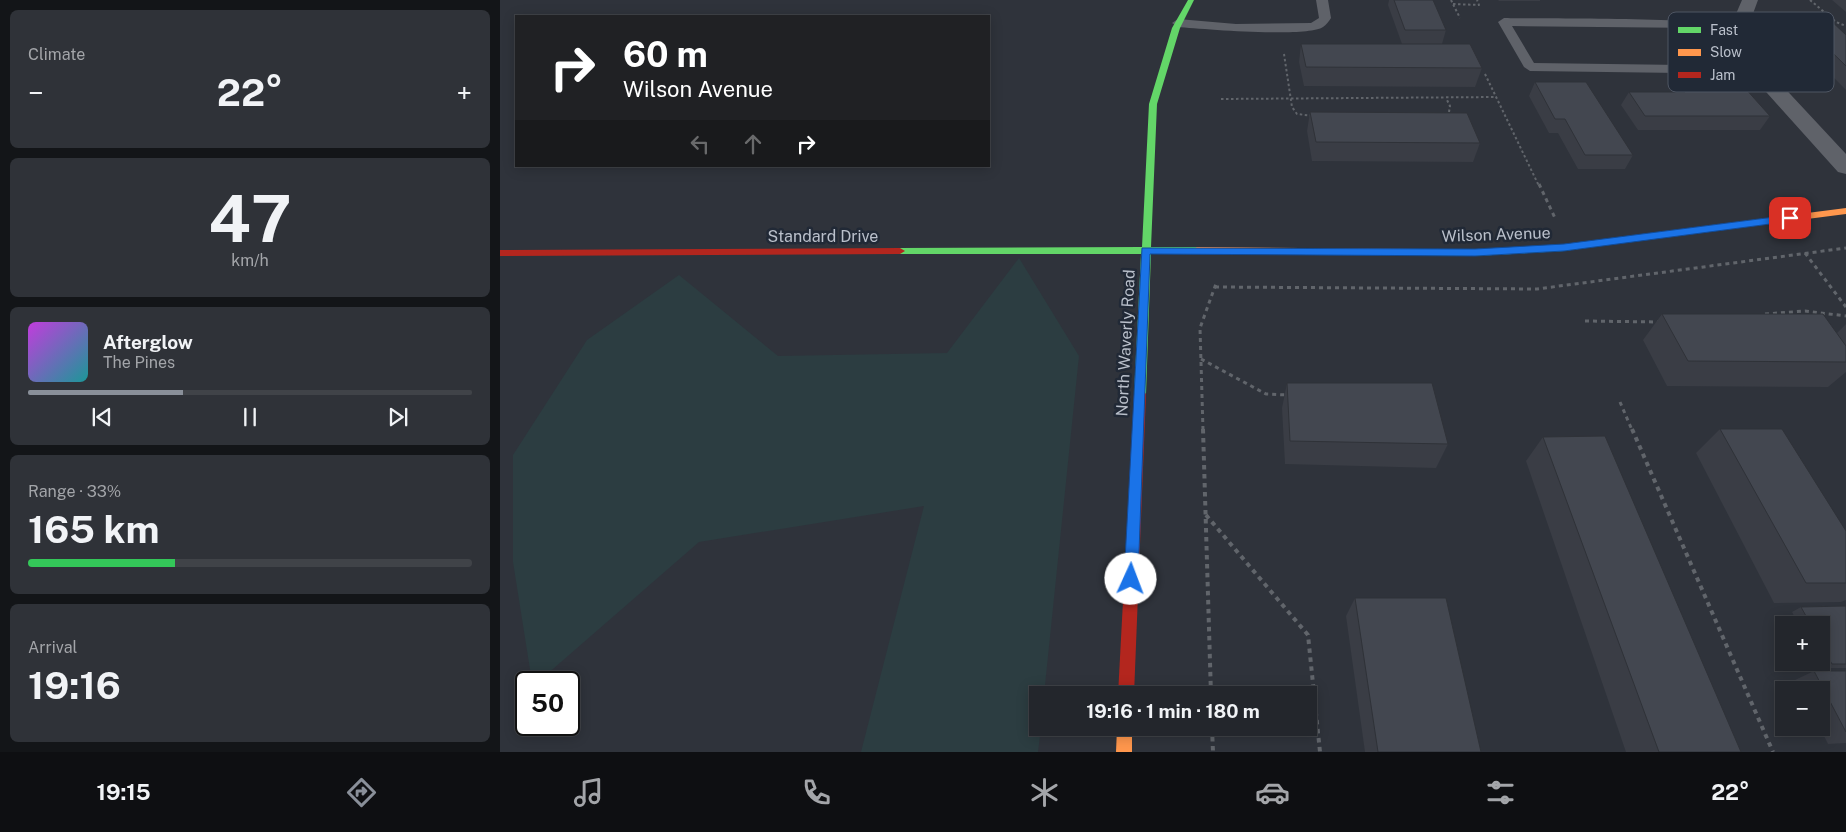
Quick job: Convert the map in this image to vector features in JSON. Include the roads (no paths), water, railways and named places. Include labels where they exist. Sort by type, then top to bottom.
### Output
[{"type":"street","name":"North Waverly Road","points":[[1126,686],[1154,104],[1178,23],[1191,0]]},
{"type":"street","points":[[1745,12],[1750,0]]},
{"type":"street","points":[[1777,92],[1846,167]]},
{"type":"street","name":"Wilson Avenue","points":[[1146,250],[1475,253],[1564,248],[1846,211]]},
{"type":"street","name":"Standard Drive","points":[[500,254],[1146,250]]},
{"type":"street","points":[[1124,752],[1125,736]]},
{"type":"lane","points":[[1178,23],[1236,28],[1312,27],[1320,24],[1325,18],[1322,0]]},
{"type":"lane","points":[[1668,24],[1504,22],[1530,67],[1668,69]]}]
